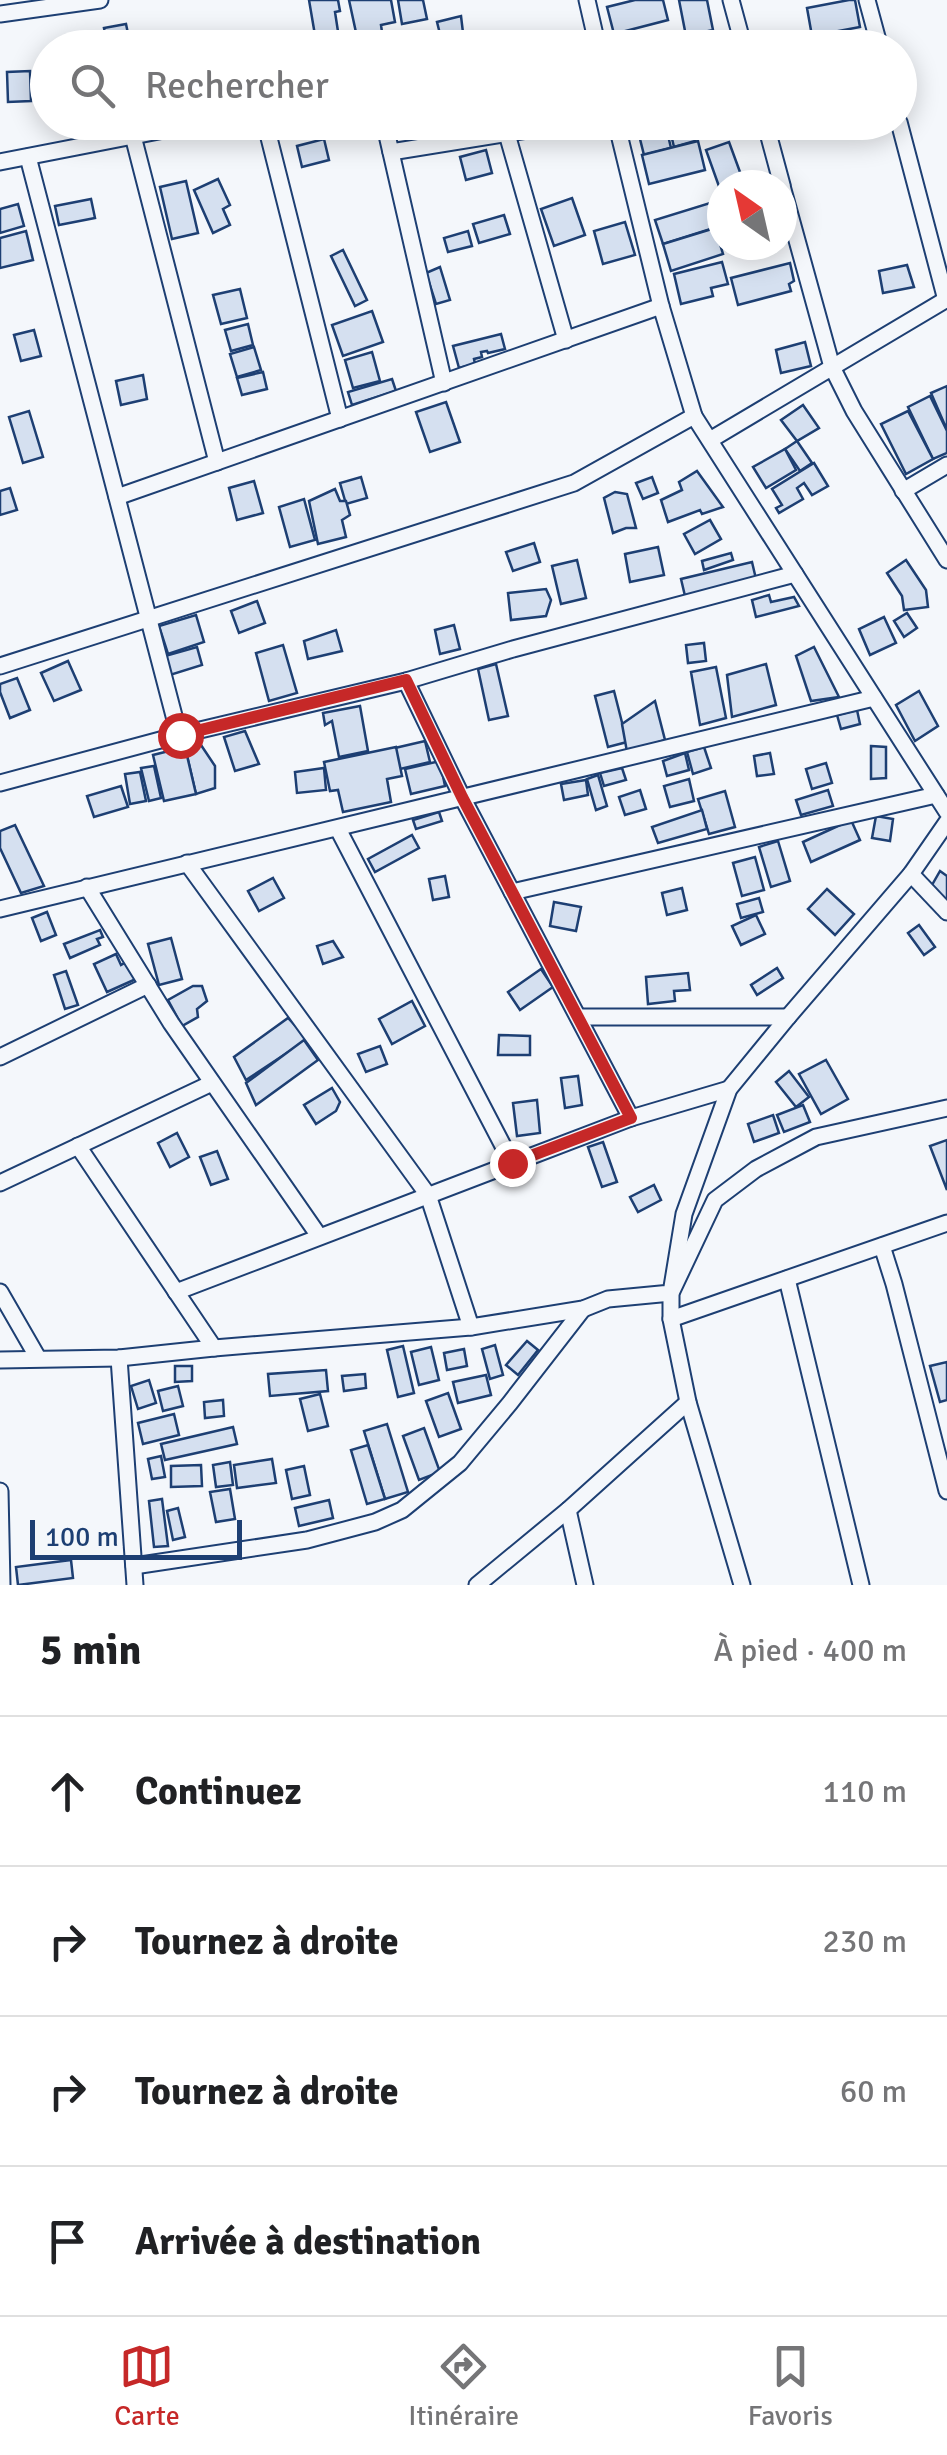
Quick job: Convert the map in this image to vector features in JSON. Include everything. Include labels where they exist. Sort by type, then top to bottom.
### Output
[{"type":"street","points":[[0,14],[16,6],[100,0]]},
{"type":"street","points":[[587,0],[593,30]]},
{"type":"street","points":[[731,0],[739,30]]},
{"type":"street","points":[[867,0],[875,30]]},
{"type":"street","points":[[0,162],[112,140]]},
{"type":"street","points":[[134,140],[217,462]]},
{"type":"street","points":[[269,140],[340,419]]},
{"type":"street","points":[[388,140],[444,382]]},
{"type":"street","points":[[390,152],[469,140]]},
{"type":"street","points":[[510,140],[566,340]]},
{"type":"street","points":[[620,140],[661,306],[694,416],[947,812]]},
{"type":"street","points":[[769,140],[778,170]]},
{"type":"street","points":[[710,440],[946,299],[905,140]]},
{"type":"street","points":[[28,156],[180,735]]},
{"type":"street","points":[[797,241],[832,368],[854,411],[947,560]]},
{"type":"street","points":[[117,497],[661,306]]},
{"type":"street","points":[[0,666],[574,484],[694,416]]},
{"type":"street","points":[[903,491],[947,465]]},
{"type":"street","points":[[0,783],[406,680],[795,574]]},
{"type":"street","points":[[406,680],[462,797],[631,1118]]},
{"type":"street","points":[[0,910],[874,698]]},
{"type":"street","points":[[512,892],[936,795]]},
{"type":"street","points":[[742,1585],[688,1402],[671,1319],[684,1214],[729,1089],[910,874],[947,822]]},
{"type":"street","points":[[338,829],[512,1163]]},
{"type":"street","points":[[187,863],[428,1194],[471,1327]]},
{"type":"street","points":[[910,874],[947,912]]},
{"type":"street","points":[[87,887],[212,1083],[319,1236]]},
{"type":"street","points":[[0,1058],[148,985]]},
{"type":"street","points":[[580,1017],[788,1017]]},
{"type":"street","points":[[0,1183],[212,1083]]},
{"type":"street","points":[[176,1292],[631,1118],[729,1089]]},
{"type":"street","points":[[672,1292],[715,1200],[756,1169],[816,1137],[947,1108]]},
{"type":"street","points":[[78,1146],[214,1348]]},
{"type":"street","points":[[671,1319],[947,1222]]},
{"type":"street","points":[[882,1246],[947,1490]]},
{"type":"street","points":[[787,1279],[861,1585]]},
{"type":"street","points":[[0,1292],[38,1358]]},
{"type":"street","points":[[0,1360],[119,1358],[471,1327],[583,1309],[608,1299],[672,1292]]},
{"type":"street","points":[[134,1566],[307,1540],[375,1522],[402,1510],[460,1463],[583,1309]]},
{"type":"street","points":[[119,1358],[135,1585]]},
{"type":"street","points":[[477,1585],[688,1402]]},
{"type":"street","points":[[0,1490],[2,1585]]},
{"type":"street","points":[[568,1510],[585,1585]]},
{"type":"building","points":[[309,0],[338,0],[338,30],[314,30]]},
{"type":"building","points":[[349,0],[391,0],[395,22],[381,25],[382,30],[355,30]]},
{"type":"building","points":[[398,0],[423,0],[427,19],[402,24]]},
{"type":"building","points":[[635,0],[663,0],[668,20],[613,30],[607,7]]},
{"type":"building","points":[[679,0],[707,0],[713,30],[685,30]]},
{"type":"building","points":[[855,0],[860,27],[811,30],[807,8]]},
{"type":"building","points":[[461,16],[463,30],[439,30],[437,22]]},
{"type":"building","points":[[126,24],[127,30],[104,30]]},
{"type":"building","points":[[30,71],[30,101],[8,102],[7,72]]},
{"type":"building","points":[[324,140],[329,160],[302,167],[297,146]]},
{"type":"building","points":[[640,140],[669,140],[671,148],[644,155]]},
{"type":"building","points":[[672,140],[695,140],[695,141],[674,147]]},
{"type":"building","points":[[698,141],[705,170],[649,184],[642,155]]},
{"type":"building","points":[[729,142],[739,170],[713,170],[706,150]]},
{"type":"building","points":[[486,150],[492,173],[466,180],[460,157]]},
{"type":"building","points":[[218,179],[230,205],[223,209],[230,225],[213,233],[194,190]]},
{"type":"building","points":[[186,181],[198,233],[172,239],[160,187]]},
{"type":"building","points":[[572,198],[585,235],[554,246],[541,209]]},
{"type":"building","points":[[91,199],[95,218],[59,225],[55,206]]},
{"type":"building","points":[[18,204],[24,226],[0,233],[0,209]]},
{"type":"building","points":[[707,204],[707,230],[663,244],[655,220]]},
{"type":"building","points":[[504,215],[510,234],[479,243],[473,224]]},
{"type":"building","points":[[625,222],[635,255],[603,264],[594,231]]},
{"type":"building","points":[[707,230],[707,259],[671,271],[663,244]]},
{"type":"building","points":[[26,231],[33,260],[0,268],[0,238]]},
{"type":"building","points":[[468,231],[472,246],[448,252],[444,238]]},
{"type":"building","points":[[343,250],[367,300],[355,306],[331,256]]},
{"type":"building","points":[[722,262],[728,284],[711,288],[713,296],[681,304],[674,274]]},
{"type":"building","points":[[790,263],[794,281],[789,284],[791,291],[738,305],[731,278]]},
{"type":"building","points":[[907,265],[914,287],[883,293],[879,271]]},
{"type":"building","points":[[440,267],[450,300],[436,304],[426,273]]},
{"type":"building","points":[[240,289],[247,318],[221,324],[213,295]]},
{"type":"building","points":[[372,311],[383,342],[343,356],[332,325]]},
{"type":"building","points":[[248,324],[253,345],[231,351],[225,330]]},
{"type":"building","points":[[34,330],[41,356],[21,361],[14,335]]},
{"type":"building","points":[[501,334],[505,349],[481,352],[482,357],[474,359],[475,364],[459,368],[453,346]]},
{"type":"building","points":[[805,342],[811,366],[781,373],[776,350]]},
{"type":"building","points":[[254,347],[261,370],[237,377],[230,354]]},
{"type":"building","points":[[372,352],[380,381],[353,388],[345,360]]},
{"type":"building","points":[[263,372],[267,389],[242,395],[237,378]]},
{"type":"building","points":[[143,375],[147,399],[121,405],[116,381]]},
{"type":"building","points":[[392,379],[396,391],[352,405],[348,392]]},
{"type":"building","points":[[947,386],[947,430],[931,393]]},
{"type":"building","points":[[930,396],[947,431],[947,453],[933,459],[908,407]]},
{"type":"building","points":[[446,402],[460,442],[430,452],[416,412]]},
{"type":"building","points":[[803,405],[819,428],[797,441],[781,420]]},
{"type":"building","points":[[29,411],[43,457],[23,463],[9,417]]},
{"type":"building","points":[[908,411],[933,459],[906,474],[881,424]]},
{"type":"building","points":[[797,441],[812,463],[800,471],[785,449]]},
{"type":"building","points":[[785,449],[796,470],[766,488],[753,467]]},
{"type":"building","points":[[814,463],[828,486],[812,495],[804,483],[797,488],[803,499],[779,513],[776,508],[782,505],[772,489]]},
{"type":"building","points":[[697,471],[723,507],[702,514],[700,510],[668,522],[661,500],[682,490],[679,482]]},
{"type":"building","points":[[361,477],[367,498],[346,504],[340,483]]},
{"type":"building","points":[[652,477],[658,493],[643,499],[636,483]]},
{"type":"building","points":[[254,481],[263,513],[237,520],[229,488]]},
{"type":"building","points":[[10,488],[17,510],[0,515],[0,491]]},
{"type":"building","points":[[335,489],[340,501],[346,501],[350,515],[342,520],[346,537],[318,544],[309,501]]},
{"type":"building","points":[[615,492],[627,494],[636,528],[613,533],[604,498]]},
{"type":"building","points":[[304,499],[315,540],[290,547],[279,507]]},
{"type":"building","points":[[710,520],[721,539],[695,554],[684,534]]},
{"type":"building","points":[[534,543],[540,562],[513,571],[506,552]]},
{"type":"building","points":[[658,547],[664,575],[630,582],[625,554]]},
{"type":"building","points":[[731,553],[733,560],[704,570],[702,561]]},
{"type":"building","points":[[577,560],[586,598],[561,604],[552,566]]},
{"type":"building","points":[[906,560],[926,590],[928,607],[904,610],[902,596],[887,573]]},
{"type":"building","points":[[752,562],[756,579],[685,596],[681,579]]},
{"type":"building","points":[[546,589],[551,600],[546,616],[511,620],[508,593]]},
{"type":"building","points":[[769,595],[771,602],[794,597],[799,606],[756,617],[752,600]]},
{"type":"building","points":[[257,601],[265,623],[239,633],[231,611]]},
{"type":"building","points":[[907,613],[917,628],[904,637],[894,621]]},
{"type":"building","points":[[196,615],[204,642],[168,654],[159,626]]},
{"type":"building","points":[[884,617],[896,643],[870,655],[859,629]]},
{"type":"building","points":[[454,625],[460,649],[440,654],[435,630]]},
{"type":"building","points":[[336,630],[342,651],[308,659],[304,641]]},
{"type":"building","points":[[704,643],[706,661],[688,663],[686,645]]},
{"type":"building","points":[[283,645],[297,693],[269,701],[256,653]]},
{"type":"building","points":[[197,647],[202,665],[170,675],[165,656]]},
{"type":"building","points":[[814,647],[839,697],[811,701],[796,656]]},
{"type":"building","points":[[68,661],[81,690],[54,701],[41,673]]},
{"type":"building","points":[[496,664],[508,716],[489,720],[478,669]]},
{"type":"building","points":[[766,664],[776,705],[732,717],[727,675]]},
{"type":"building","points":[[716,667],[726,718],[700,725],[691,672]]},
{"type":"building","points":[[17,678],[30,710],[10,718],[0,684]]},
{"type":"building","points":[[614,691],[627,742],[608,747],[595,696]]},
{"type":"building","points":[[919,691],[938,726],[915,741],[896,705]]},
{"type":"building","points":[[655,701],[665,740],[627,752],[622,724]]},
{"type":"building","points":[[360,706],[368,751],[339,757],[332,721],[325,725],[323,713]]},
{"type":"building","points":[[857,710],[860,724],[841,729],[837,715]]},
{"type":"building","points":[[245,731],[259,764],[235,771],[224,737]]},
{"type":"building","points":[[425,741],[430,762],[400,769],[395,748]]},
{"type":"building","points":[[201,745],[215,766],[215,788],[196,794],[185,747]]},
{"type":"building","points":[[871,746],[886,747],[886,778],[871,779]]},
{"type":"building","points":[[185,747],[196,794],[164,801],[153,755]]},
{"type":"building","points":[[396,747],[402,776],[387,779],[391,802],[343,812],[338,790],[330,791],[324,762]]},
{"type":"building","points":[[704,747],[711,768],[693,774],[687,752]]},
{"type":"building","points":[[685,753],[689,770],[667,776],[663,761]]},
{"type":"building","points":[[770,753],[774,774],[757,776],[754,756]]},
{"type":"building","points":[[440,761],[445,786],[411,794],[405,769]]},
{"type":"building","points":[[826,763],[832,783],[812,789],[806,769]]},
{"type":"building","points":[[154,766],[161,798],[149,801],[141,768]]},
{"type":"building","points":[[324,768],[326,790],[297,793],[295,772]]},
{"type":"building","points":[[622,768],[626,780],[604,786],[600,773]]},
{"type":"building","points":[[140,772],[146,801],[130,804],[125,774]]},
{"type":"building","points":[[598,775],[607,806],[596,810],[587,779]]},
{"type":"building","points":[[689,779],[694,801],[670,807],[664,786]]},
{"type":"building","points":[[586,780],[588,795],[564,800],[561,784]]},
{"type":"building","points":[[121,786],[128,807],[94,817],[87,796]]},
{"type":"building","points":[[640,790],[646,809],[625,815],[619,797]]},
{"type":"building","points":[[828,790],[833,806],[801,815],[796,800]]},
{"type":"building","points":[[725,791],[735,827],[709,834],[698,799]]},
{"type":"building","points":[[702,810],[707,829],[658,843],[652,827]]},
{"type":"building","points":[[439,812],[442,821],[416,829],[413,820]]},
{"type":"building","points":[[876,816],[893,819],[890,841],[872,838]]},
{"type":"building","points":[[851,820],[860,840],[811,862],[803,842]]},
{"type":"building","points":[[15,825],[44,886],[21,893],[0,848],[0,831]]},
{"type":"building","points":[[412,835],[419,848],[375,872],[368,859]]},
{"type":"building","points":[[778,841],[790,881],[771,887],[759,847]]},
{"type":"building","points":[[755,857],[764,890],[742,896],[733,863]]},
{"type":"building","points":[[940,871],[947,876],[947,901],[932,885]]},
{"type":"building","points":[[445,876],[449,897],[433,900],[429,879]]},
{"type":"building","points":[[273,878],[284,898],[259,911],[248,891]]},
{"type":"building","points":[[682,888],[687,910],[667,915],[662,893]]},
{"type":"building","points":[[827,889],[854,914],[835,935],[808,909]]},
{"type":"building","points":[[759,898],[763,912],[741,918],[737,904]]},
{"type":"building","points":[[554,902],[581,907],[576,931],[550,926]]},
{"type":"building","points":[[47,912],[56,935],[41,941],[32,918]]},
{"type":"building","points":[[756,915],[765,934],[741,945],[732,926]]},
{"type":"building","points":[[919,925],[935,947],[924,955],[908,933]]},
{"type":"building","points":[[100,930],[100,945],[70,958],[64,944]]},
{"type":"building","points":[[171,938],[182,979],[159,985],[148,944]]},
{"type":"building","points":[[333,941],[343,957],[323,964],[317,946]]},
{"type":"building","points":[[116,954],[121,965],[128,961],[136,979],[107,992],[94,964]]},
{"type":"building","points":[[777,968],[783,978],[757,995],[751,985]]},
{"type":"building","points":[[541,969],[553,987],[520,1010],[508,992]]},
{"type":"building","points":[[66,971],[78,1005],[65,1009],[54,975]]},
{"type":"building","points":[[688,973],[690,990],[674,991],[675,1001],[648,1004],[646,977]]},
{"type":"building","points":[[193,986],[202,986],[207,1001],[197,1009],[198,1017],[182,1026],[168,1000]]},
{"type":"building","points":[[412,1001],[425,1026],[392,1044],[379,1019]]},
{"type":"building","points":[[288,1018],[308,1039],[246,1080],[234,1057]]},
{"type":"building","points":[[499,1035],[530,1036],[530,1055],[498,1055]]},
{"type":"building","points":[[304,1040],[318,1060],[256,1105],[246,1083]]},
{"type":"building","points":[[380,1046],[387,1064],[366,1072],[358,1054]]},
{"type":"building","points":[[826,1060],[848,1099],[821,1114],[799,1074]]},
{"type":"building","points":[[789,1071],[809,1097],[796,1107],[776,1082]]},
{"type":"building","points":[[578,1076],[582,1105],[565,1108],[561,1078]]},
{"type":"building","points":[[332,1088],[340,1102],[336,1111],[316,1124],[304,1105]]},
{"type":"building","points":[[537,1100],[540,1133],[517,1136],[513,1103]]},
{"type":"building","points":[[803,1105],[810,1122],[784,1132],[777,1115]]},
{"type":"building","points":[[773,1115],[779,1133],[754,1142],[748,1124]]},
{"type":"building","points":[[177,1133],[189,1157],[170,1167],[158,1143]]},
{"type":"building","points":[[947,1140],[947,1190],[930,1146]]},
{"type":"building","points":[[603,1142],[617,1182],[602,1187],[588,1147]]},
{"type":"building","points":[[217,1151],[228,1179],[211,1185],[200,1157]]},
{"type":"building","points":[[654,1185],[661,1200],[638,1212],[630,1197]]},
{"type":"building","points":[[527,1341],[538,1350],[518,1375],[506,1365]]},
{"type":"building","points":[[495,1345],[503,1375],[490,1379],[482,1349]]},
{"type":"building","points":[[403,1346],[414,1393],[398,1397],[387,1350]]},
{"type":"building","points":[[431,1347],[439,1380],[419,1385],[411,1352]]},
{"type":"building","points":[[464,1349],[467,1366],[447,1370],[444,1353]]},
{"type":"building","points":[[947,1362],[947,1400],[940,1402],[930,1366]]},
{"type":"building","points":[[175,1366],[192,1366],[192,1381],[175,1382]]},
{"type":"building","points":[[326,1370],[328,1391],[270,1396],[268,1374]]},
{"type":"building","points":[[365,1374],[366,1388],[344,1391],[342,1376]]},
{"type":"building","points":[[486,1375],[491,1395],[458,1403],[453,1382]]},
{"type":"building","points":[[149,1380],[156,1403],[138,1409],[131,1386]]},
{"type":"building","points":[[178,1386],[183,1406],[163,1411],[158,1391]]},
{"type":"building","points":[[448,1393],[461,1429],[439,1437],[426,1401]]},
{"type":"building","points":[[320,1394],[328,1426],[308,1431],[300,1399]]},
{"type":"building","points":[[223,1400],[224,1416],[205,1418],[204,1402]]},
{"type":"building","points":[[174,1414],[179,1435],[143,1444],[138,1423]]},
{"type":"building","points":[[387,1424],[408,1492],[385,1499],[364,1431]]},
{"type":"building","points":[[233,1427],[237,1444],[165,1460],[161,1444]]},
{"type":"building","points":[[424,1428],[440,1472],[419,1480],[403,1436]]},
{"type":"building","points":[[368,1445],[385,1499],[367,1504],[351,1450]]},
{"type":"building","points":[[161,1456],[165,1477],[152,1479],[148,1459]]},
{"type":"building","points":[[272,1459],[276,1483],[237,1488],[234,1465]]},
{"type":"building","points":[[230,1462],[233,1485],[216,1487],[213,1465]]},
{"type":"building","points":[[201,1465],[202,1486],[171,1487],[171,1466]]},
{"type":"building","points":[[304,1466],[310,1495],[292,1499],[286,1470]]},
{"type":"building","points":[[230,1489],[235,1519],[216,1522],[210,1492]]},
{"type":"building","points":[[162,1499],[168,1546],[154,1547],[149,1501]]},
{"type":"building","points":[[329,1500],[333,1518],[299,1526],[295,1508]]},
{"type":"building","points":[[178,1508],[185,1537],[173,1540],[167,1511]]},
{"type":"building","points":[[71,1560],[73,1578],[18,1585],[16,1567]]},
{"type":"route","points":[[180,735],[406,680],[462,797],[631,1118],[512,1163]]}]
